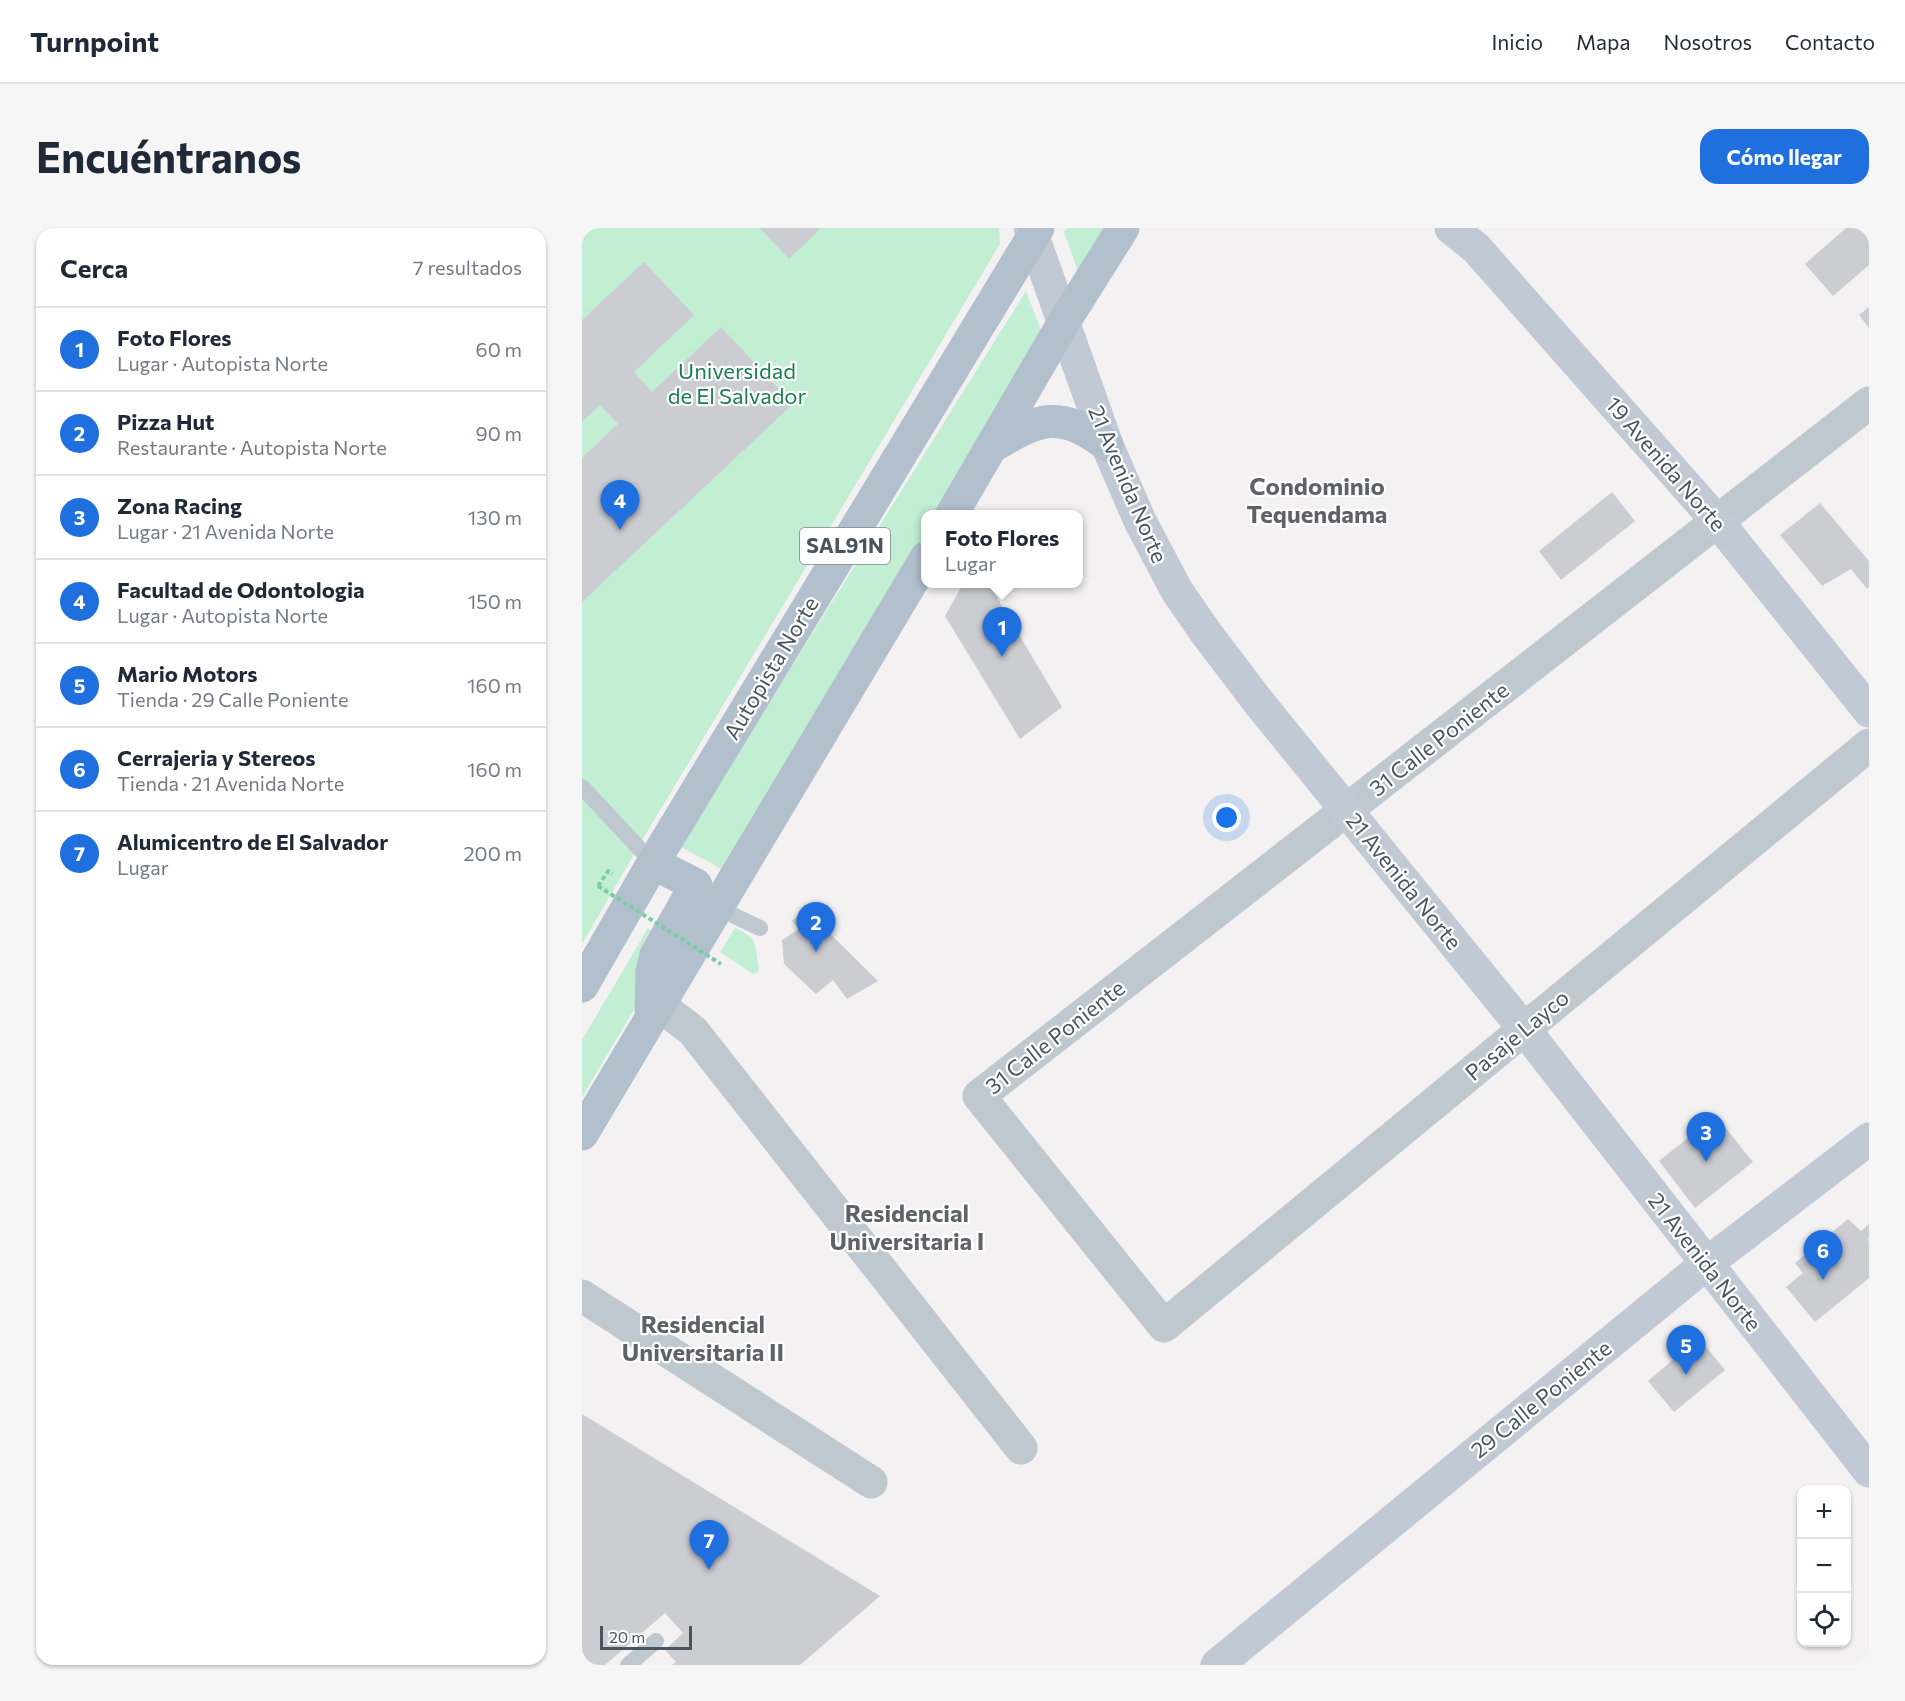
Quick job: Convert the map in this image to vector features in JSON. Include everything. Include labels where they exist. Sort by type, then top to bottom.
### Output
[{"type":"main road","points":[[954,510],[1064,322],[1122,228]]},
{"type":"main road","name":"19 Avenida Norte","points":[[1451,228],[1476,248],[1718,522],[1869,711]]},
{"type":"main road","name":"21 Avenida Norte","points":[[1033,231],[1107,445],[1140,521],[1177,591],[1254,695],[1524,1029],[1869,1471]]},
{"type":"main road","name":"Autopista Norte","points":[[582,986],[653,863],[1033,231]]},
{"type":"main road","points":[[993,446],[1039,422],[1058,421],[1077,426],[1107,445]]},
{"type":"main road","name":"SAL91N","points":[[701,904],[921,566]]},
{"type":"main road","points":[[582,1134],[655,1011],[653,963],[662,942],[701,904],[696,885],[653,863]]},
{"type":"main road","name":"29 Calle Poniente","points":[[1217,1665],[1706,1264],[1869,1139]]},
{"type":"street","name":"31 Calle Poniente","points":[[1164,1326],[979,1096],[1869,403]]},
{"type":"street","name":"Pasaje Layco","points":[[1164,1326],[1869,745]]},
{"type":"street","points":[[655,1011],[693,1031],[1021,1448]]},
{"type":"street","points":[[582,1296],[871,1482]]},
{"type":"lane","points":[[582,787],[653,863]]},
{"type":"lane","points":[[701,904],[760,928]]},
{"type":"lane","points":[[628,1665],[656,1641]]},
{"type":"path","points":[[608,871],[598,886],[721,964]]},
{"type":"green space","name":"Universidad de El Salvador","points":[[582,228],[999,228],[1000,244],[582,944]]},
{"type":"green space","points":[[1067,228],[1107,228],[1079,274],[1064,232]]},
{"type":"green space","points":[[1026,291],[1044,338],[939,510],[921,510],[921,541],[723,870],[680,846]]},
{"type":"green space","points":[[648,928],[657,937],[642,996],[582,1097],[582,1040]]},
{"type":"green space","points":[[735,928],[752,939],[756,948],[758,972],[753,974],[720,952]]},
{"type":"building","points":[[760,228],[821,228],[789,259]]},
{"type":"building","points":[[1846,228],[1861,228],[1869,237],[1869,265],[1833,296],[1805,264]]},
{"type":"building","points":[[644,262],[694,315],[634,372],[652,392],[721,327],[793,404],[582,602],[582,458],[618,424],[600,405],[582,422],[582,320]]},
{"type":"building","points":[[1869,307],[1869,328],[1859,315]]},
{"type":"building","points":[[1612,492],[1635,521],[1561,580],[1539,551]]},
{"type":"building","points":[[1820,503],[1869,561],[1869,587],[1867,589],[1851,569],[1822,586],[1780,535]]},
{"type":"building","points":[[961,588],[991,588],[1062,707],[1020,739],[945,616]]},
{"type":"building","points":[[805,909],[878,981],[847,999],[833,980],[816,994],[784,964],[782,940],[799,929],[792,921]]},
{"type":"building","points":[[1716,1116],[1753,1162],[1695,1208],[1659,1161]]},
{"type":"building","points":[[1848,1219],[1861,1231],[1869,1224],[1869,1240],[1864,1235],[1869,1241],[1869,1278],[1815,1322],[1786,1287],[1803,1273],[1795,1263]]},
{"type":"building","points":[[1699,1338],[1725,1370],[1674,1412],[1648,1381]]},
{"type":"building","points":[[582,1414],[880,1596],[800,1665],[672,1665],[676,1662],[665,1650],[683,1633],[665,1613],[605,1665],[582,1665]]},
{"type":"place","name":"Facultad de Odontologia","points":[[620,530]]},
{"type":"place","name":"Foto Flores","points":[[1002,657]]},
{"type":"place","name":"Pizza Hut","points":[[816,952]]},
{"type":"place","name":"Zona Racing","points":[[1706,1162]]},
{"type":"place","name":"Cerrajeria y Stereos","points":[[1823,1280]]},
{"type":"place","name":"Mario Motors","points":[[1686,1375]]},
{"type":"place","name":"Alumicentro de El Salvador","points":[[709,1570]]},
{"type":"district","name":"Condominio Tequendama","points":[[1317,501]]},
{"type":"district","name":"Residencial Universitaria I","points":[[907,1228]]},
{"type":"district","name":"Residencial Universitaria II","points":[[703,1339]]}]
